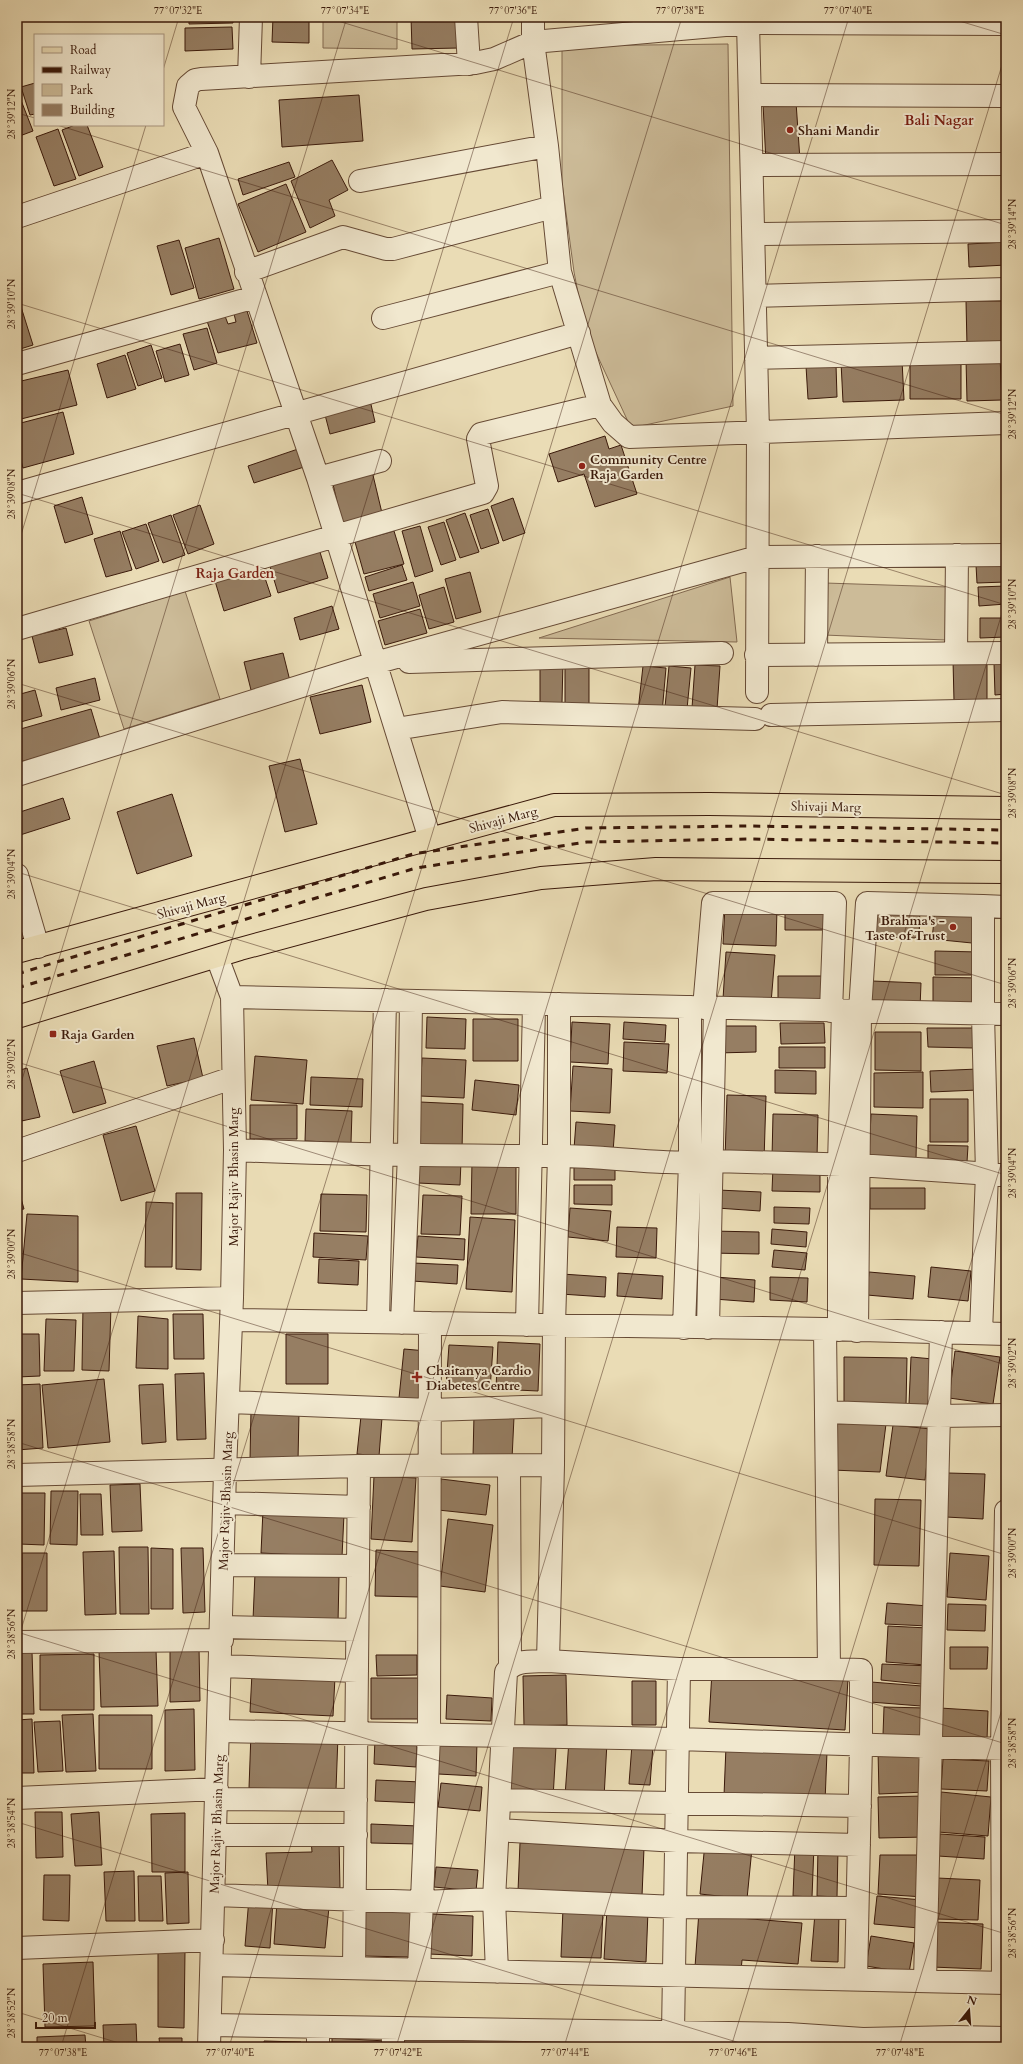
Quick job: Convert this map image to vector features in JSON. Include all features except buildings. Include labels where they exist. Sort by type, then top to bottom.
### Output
[{"type":"main road","name":"Shivaji Marg","points":[[17,952],[554,805],[709,804],[1006,808]]},
{"type":"main road","points":[[17,1017],[217,957],[426,899],[542,878],[656,869],[1006,872]]},
{"type":"street","points":[[248,77],[251,17]]},
{"type":"street","points":[[466,17],[469,64]]},
{"type":"street","points":[[533,17],[533,42],[547,146],[560,272],[600,405],[613,423],[629,437],[1006,423]]},
{"type":"street","points":[[430,839],[318,478],[246,272],[207,154],[184,107],[188,86],[195,80],[469,64],[494,59],[533,42],[651,24],[831,20],[1006,24]]},
{"type":"street","points":[[748,23],[758,432],[757,692]]},
{"type":"street","points":[[750,95],[1006,96]]},
{"type":"street","points":[[360,181],[547,146]]},
{"type":"street","points":[[17,217],[207,154]]},
{"type":"street","points":[[752,166],[1006,164]]},
{"type":"street","points":[[246,272],[343,237],[386,249],[393,249],[553,207]]},
{"type":"street","points":[[754,234],[1006,231]]},
{"type":"street","points":[[383,318],[560,272]]},
{"type":"street","points":[[755,296],[1006,289]]},
{"type":"street","points":[[17,364],[255,297]]},
{"type":"street","points":[[17,493],[578,333]]},
{"type":"street","points":[[756,358],[1006,352]]},
{"type":"street","points":[[17,629],[483,493],[487,486],[478,439],[481,434],[600,405]]},
{"type":"street","points":[[318,478],[380,460]]},
{"type":"street","points":[[956,653],[957,555]]},
{"type":"street","points":[[17,775],[375,663],[757,557],[1006,555]]},
{"type":"street","points":[[816,655],[817,556]]},
{"type":"street","points":[[375,663],[722,653]]},
{"type":"street","points":[[756,656],[1006,653]]},
{"type":"street","points":[[396,728],[502,712],[763,717],[1006,710]]},
{"type":"street","points":[[17,875],[38,947]]},
{"type":"street","points":[[684,1328],[690,1163],[713,903],[867,903],[1006,906]]},
{"type":"street","points":[[829,1668],[826,1412],[840,1330],[849,1165],[844,1011],[835,903]]},
{"type":"street","points":[[844,1011],[867,903]]},
{"type":"street","points":[[981,1333],[997,1174],[983,1014],[983,906]]},
{"type":"street","name":"Major Rajiv Bhasin Marg","points":[[209,2047],[228,1402],[232,1320],[235,1150],[232,1078],[232,997],[217,957]]},
{"type":"street","points":[[232,997],[1006,1014]]},
{"type":"street","points":[[378,1322],[385,1000]]},
{"type":"street","points":[[402,1323],[409,1154],[411,1001]]},
{"type":"street","points":[[527,1325],[534,1004]]},
{"type":"street","points":[[548,1661],[553,1465],[554,1325],[559,1156],[559,1004]]},
{"type":"street","points":[[703,1008],[713,1161],[708,1328]]},
{"type":"street","points":[[1006,1010],[1006,1025]]},
{"type":"street","points":[[17,1151],[232,1078]]},
{"type":"street","points":[[235,1150],[381,1156],[409,1154],[530,1157],[559,1156],[690,1163],[713,1161],[849,1165],[997,1174]]},
{"type":"street","points":[[17,1303],[232,1298]]},
{"type":"street","points":[[232,1320],[1006,1334]]},
{"type":"street","points":[[419,1970],[429,1735],[430,1323]]},
{"type":"street","points":[[925,1981],[929,1747],[940,1332]]},
{"type":"street","points":[[228,1402],[430,1410],[553,1406]]},
{"type":"street","points":[[826,1412],[938,1416],[1006,1415]]},
{"type":"street","points":[[17,1475],[226,1471],[359,1466],[430,1467],[553,1465]]},
{"type":"street","points":[[354,1968],[359,1466]]},
{"type":"street","points":[[509,1466],[510,1666]]},
{"type":"street","points":[[225,1503],[359,1507]]},
{"type":"street","points":[[212,1965],[1005,1983],[1004,1679],[1006,1511]]},
{"type":"street","points":[[223,1565],[357,1566]]},
{"type":"street","points":[[17,1642],[222,1633],[357,1630]]},
{"type":"street","points":[[497,1972],[494,1899],[506,1672],[510,1666],[516,1663],[548,1661],[679,1669],[829,1668],[861,1670],[861,1746],[856,1979]]},
{"type":"street","points":[[221,1666],[357,1671]]},
{"type":"street","points":[[673,2032],[679,1669]]},
{"type":"street","points":[[219,1731],[677,1739],[861,1746],[1004,1749]]},
{"type":"street","points":[[17,1798],[217,1794],[356,1800]]},
{"type":"street","points":[[500,1800],[860,1806]]},
{"type":"street","points":[[498,1830],[677,1841],[859,1845]]},
{"type":"street","points":[[216,1835],[356,1835]]},
{"type":"street","points":[[214,1895],[422,1902],[494,1899],[676,1907],[857,1908]]},
{"type":"street","points":[[17,1948],[213,1940]]},
{"type":"street","points":[[210,2025],[318,2037],[639,2039],[673,2032],[703,2040],[788,2040],[863,2043],[955,2042],[1006,2038]]},
{"type":"green space","points":[[323,17],[397,17],[397,49],[323,48]]},
{"type":"green space","points":[[728,44],[733,406],[631,428],[585,329],[574,272],[562,183],[562,46]]},
{"type":"green space","points":[[730,577],[737,642],[539,638]]},
{"type":"green space","points":[[825,583],[948,587],[946,640],[824,635]]},
{"type":"green space","points":[[185,591],[220,699],[124,729],[89,621]]},
{"type":"railway","points":[[17,974],[413,854],[586,828],[748,826],[1006,830]]},
{"type":"railway","points":[[17,988],[416,868],[587,842],[748,839],[1006,843]]},
{"type":"place","name":"Shani Mandir","points":[[790,130]]},
{"type":"place","name":"Community Centre Raja Garden","points":[[582,466]]},
{"type":"place","name":"Brahma's - Taste of Trust","points":[[953,927]]},
{"type":"place","name":"Raja Garden","points":[[53,1034]]},
{"type":"place","name":"Chaitanya Cardio Diabetes Centre","points":[[417,1377]]},
{"type":"district","name":"Bali Nagar","points":[[939,120]]},
{"type":"district","name":"Raja Garden","points":[[235,573]]}]
